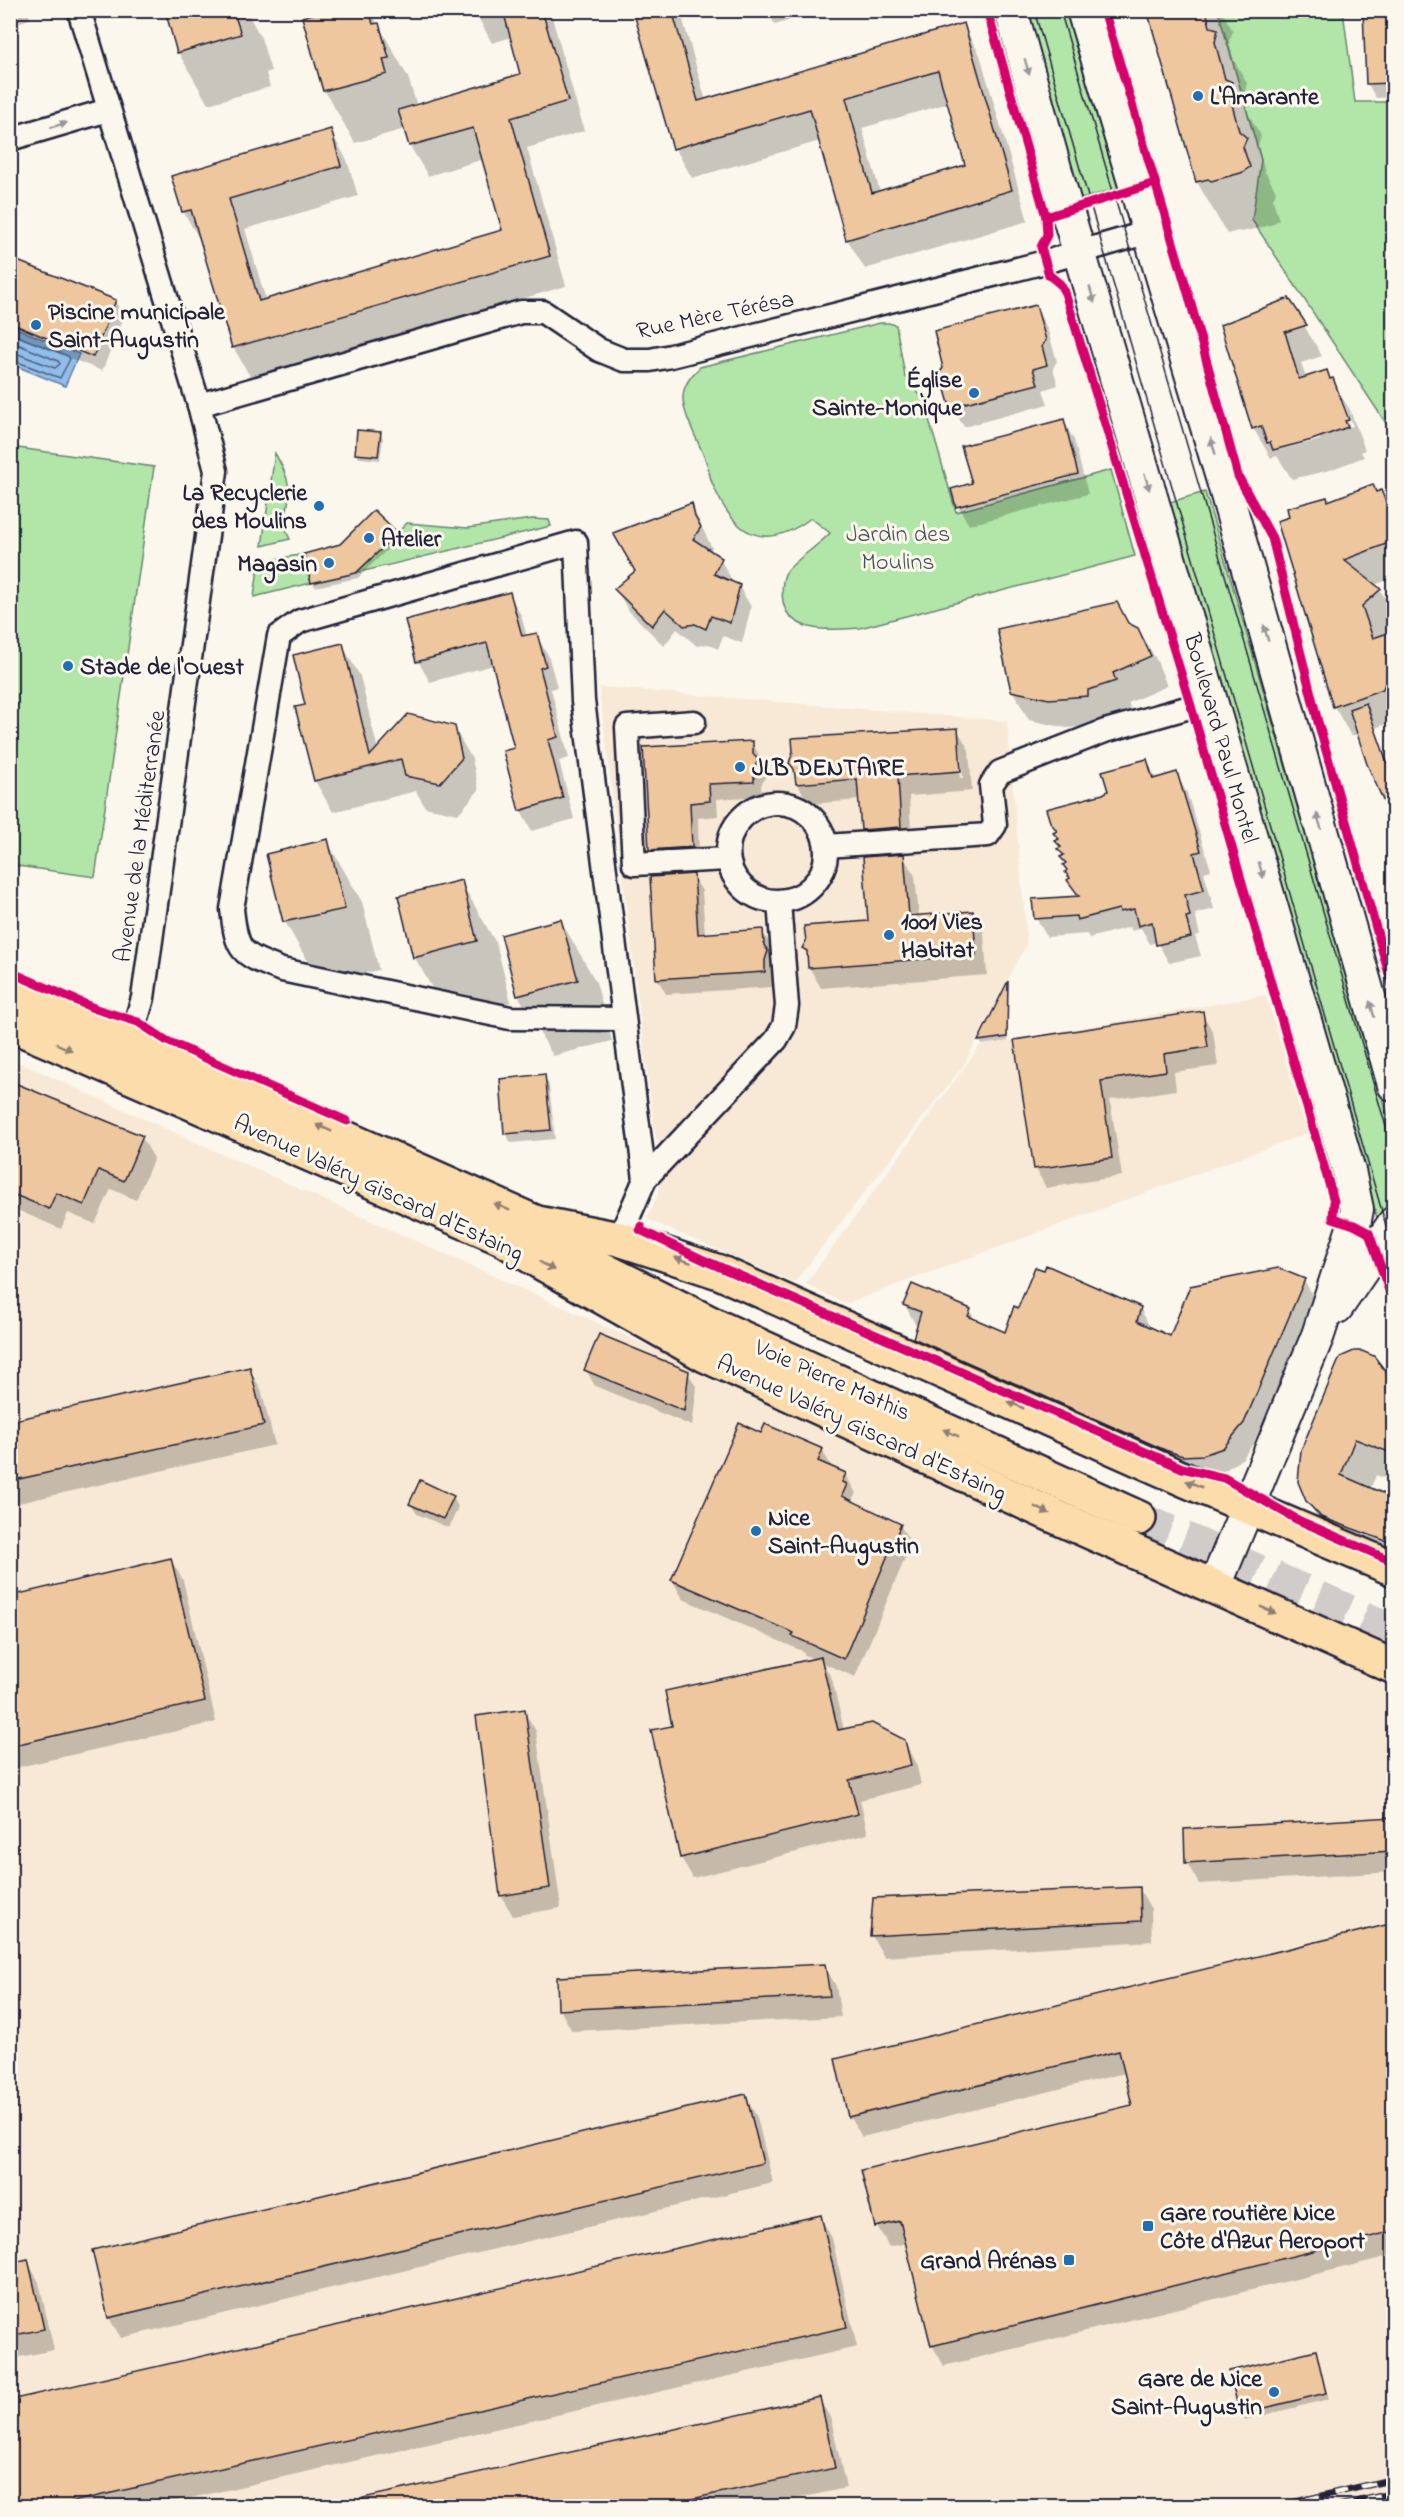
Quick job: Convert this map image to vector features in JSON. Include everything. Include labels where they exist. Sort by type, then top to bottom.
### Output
[{"type":"main road","name":"Boulevard Paul Montel","points":[[1011,10],[1079,252],[1349,1172],[1357,1209],[1354,1225],[1318,1335]]},
{"type":"main road","points":[[1083,10],[1223,481],[1394,1085]]},
{"type":"main road","name":"Avenue Valéry Giscard d'Estaing","points":[[10,989],[537,1223],[619,1239],[719,1272],[1183,1479],[1394,1569]]},
{"type":"main road","name":"Avenue Valéry Giscard d'Estaing","points":[[10,1024],[501,1238],[705,1355],[982,1483],[1394,1666]]},
{"type":"main road","name":"Voie Pierre Mathis","points":[[537,1223],[600,1268],[718,1327],[1139,1518]]},
{"type":"main road","points":[[1215,1586],[1318,1335],[1394,1223]]},
{"type":"street","name":"Avenue de la Méditerranée","points":[[79,10],[199,405],[216,471],[143,998],[130,1041]]},
{"type":"street","points":[[10,139],[108,110]]},
{"type":"street","name":"Rue Mère Térésa","points":[[199,405],[521,312],[543,312],[599,350],[624,360],[650,360],[1079,252],[1149,232]]},
{"type":"street","points":[[623,1019],[510,1018],[282,969],[249,957],[236,941],[232,909],[279,636],[300,621],[576,542],[583,701],[645,1179]]},
{"type":"street","points":[[826,846],[988,835],[995,825],[991,785],[1000,772],[1105,731],[1211,701]]},
{"type":"street","points":[[694,722],[627,727],[634,864],[728,859]]},
{"type":"street","points":[[770,803],[786,804],[807,814],[822,831],[826,846],[826,862],[820,878],[809,890],[795,899],[779,902],[751,895],[732,873],[728,859],[728,843],[733,829],[742,816],[770,803]]},
{"type":"street","points":[[619,1239],[645,1179],[776,1040],[784,1026],[787,1006],[779,902]]},
{"type":"shaded area","points":[[599,687],[1007,721],[1027,943],[963,1066],[794,1283],[647,1219],[659,1193],[661,1150],[655,1134]]},
{"type":"shaded area","points":[[1266,995],[1307,1133],[845,1304],[806,1284],[980,1046]]},
{"type":"shaded area","name":"Grand Arénas","points":[[11,1059],[1393,1681],[1393,2506],[11,2506]]},
{"type":"green space","points":[[1026,11],[1066,11],[1118,188],[1081,199]]},
{"type":"green space","points":[[1218,11],[1343,11],[1355,102],[1393,102],[1393,434],[1252,220],[1261,160]]},
{"type":"green space","name":"Jardin des Moulins","points":[[880,323],[896,325],[905,376],[923,399],[956,512],[1111,470],[1135,556],[860,628],[814,628],[794,620],[787,613],[783,602],[782,588],[785,574],[830,533],[811,518],[779,535],[765,536],[741,527],[721,502],[712,482],[686,412],[684,389],[700,367]]},
{"type":"green space","name":"Stade de l'Ouest","points":[[11,447],[154,467],[95,877],[11,865]]},
{"type":"green space","points":[[275,453],[288,482],[289,500],[285,521],[290,539],[262,546]]},
{"type":"green space","points":[[1205,492],[1393,1133],[1393,1208],[1380,1229],[1170,502]]},
{"type":"green space","points":[[532,519],[549,520],[551,526],[356,573],[407,523],[468,528]]},
{"type":"green space","points":[[304,554],[311,583],[254,597],[259,562]]},
{"type":"water","points":[[11,326],[79,354],[65,386],[11,364]]},
{"type":"building","points":[[165,10],[233,10],[241,34],[177,53]]},
{"type":"building","points":[[326,10],[369,10],[373,24],[379,23],[389,58],[383,59],[387,74],[323,91],[302,17]]},
{"type":"building","points":[[503,10],[542,10],[568,101],[511,118],[550,256],[232,348],[191,210],[182,212],[171,176],[331,129],[341,166],[229,199],[259,301],[502,230],[473,128],[409,146],[398,110],[520,74]]},
{"type":"building","points":[[633,10],[672,10],[698,101],[964,23],[1012,190],[846,240],[810,109],[673,149]],"holes":[[[938,71],[965,165],[872,193],[846,98]]]},
{"type":"building","name":"L'Amarante","points":[[1147,10],[1206,10],[1210,27],[1218,29],[1215,42],[1225,79],[1232,82],[1229,93],[1239,131],[1247,138],[1243,147],[1250,167],[1241,173],[1211,181],[1208,179],[1196,182]]},
{"type":"building","points":[[1363,10],[1394,10],[1394,83],[1366,84]]},
{"type":"building","points":[[10,258],[116,300],[93,357],[10,323]]},
{"type":"building","points":[[1289,298],[1307,325],[1285,332],[1299,379],[1327,370],[1330,379],[1333,378],[1349,420],[1345,421],[1348,427],[1312,440],[1273,450],[1270,442],[1267,443],[1261,426],[1252,429],[1220,325]]},
{"type":"building","name":"Église Sainte-Monique","points":[[1036,305],[1046,340],[1042,346],[1047,365],[1033,369],[1038,384],[950,407],[940,372],[943,368],[934,331]]},
{"type":"building","points":[[1064,419],[1078,474],[956,507],[951,489],[972,483],[961,446]]},
{"type":"building","points":[[357,430],[381,432],[378,456],[355,454]]},
{"type":"building","points":[[1373,484],[1376,492],[1381,490],[1394,522],[1394,541],[1344,560],[1381,589],[1362,606],[1373,638],[1394,631],[1394,681],[1385,683],[1383,689],[1333,707],[1277,521],[1289,517],[1287,508],[1327,497],[1328,501]]},
{"type":"building","points":[[692,503],[695,517],[701,527],[693,539],[722,558],[714,574],[740,585],[730,623],[711,616],[706,629],[695,624],[684,626],[665,609],[652,626],[614,589],[635,571],[613,533]]},
{"type":"building","points":[[374,510],[398,533],[356,573],[311,583],[304,554],[340,544]]},
{"type":"building","points":[[510,592],[522,636],[537,633],[546,666],[540,668],[558,737],[548,740],[563,798],[519,811],[503,751],[514,748],[487,643],[416,662],[405,620]]},
{"type":"building","points":[[1117,602],[1128,623],[1138,628],[1151,656],[1113,673],[1116,681],[1088,690],[1088,696],[1049,699],[1011,691],[997,629]]},
{"type":"building","points":[[343,643],[370,756],[408,714],[455,726],[462,758],[440,783],[405,776],[401,759],[314,781],[295,707],[305,705],[293,655]]},
{"type":"building","points":[[1366,703],[1394,782],[1394,806],[1387,809],[1367,764],[1349,709]]},
{"type":"building","points":[[958,728],[961,771],[898,776],[901,827],[861,830],[857,779],[796,784],[794,769],[789,763],[793,752],[792,738]]},
{"type":"building","points":[[753,741],[753,754],[758,760],[754,769],[754,782],[709,784],[710,801],[690,803],[692,847],[649,850],[643,747]]},
{"type":"building","points":[[1147,759],[1153,779],[1177,772],[1201,851],[1194,853],[1204,890],[1185,895],[1190,916],[1186,917],[1191,937],[1156,945],[1152,922],[1138,926],[1134,909],[1120,912],[1119,909],[1077,920],[1076,916],[1034,919],[1032,899],[1079,896],[1067,880],[1070,878],[1063,865],[1066,863],[1060,857],[1064,855],[1057,849],[1061,847],[1055,841],[1059,839],[1053,833],[1057,831],[1050,822],[1046,809],[1103,794],[1108,791],[1102,771]]},
{"type":"building","points":[[328,839],[345,909],[283,922],[266,854]]},
{"type":"building","points":[[904,854],[909,916],[973,911],[976,955],[808,968],[807,951],[802,948],[806,941],[804,926],[868,921],[863,857]]},
{"type":"building","points":[[694,874],[698,934],[763,929],[764,945],[768,951],[765,972],[656,979],[650,877]]},
{"type":"building","points":[[462,880],[477,941],[413,958],[398,896]]},
{"type":"building","points":[[561,919],[578,980],[517,996],[501,935]]},
{"type":"building","points":[[1008,981],[1007,1037],[978,1041]]},
{"type":"building","points":[[1203,1011],[1208,1047],[1164,1054],[1166,1071],[1101,1081],[1112,1158],[1034,1169],[1014,1040]]},
{"type":"building","points":[[545,1074],[551,1130],[504,1134],[500,1079]]},
{"type":"building","points":[[10,1081],[143,1136],[124,1181],[99,1170],[84,1205],[56,1193],[49,1209],[10,1193]]},
{"type":"building","points":[[1046,1265],[1141,1307],[1137,1321],[1170,1336],[1190,1286],[1278,1268],[1305,1279],[1244,1423],[1223,1448],[1203,1455],[1183,1456],[913,1338],[921,1312],[903,1305],[912,1284],[971,1309],[968,1316],[1005,1332],[1014,1306],[1018,1308],[1035,1267],[1044,1270]]},
{"type":"building","points":[[599,1334],[689,1371],[684,1411],[584,1370]]},
{"type":"building","points":[[1354,1351],[1362,1351],[1374,1356],[1387,1373],[1394,1388],[1394,1454],[1355,1439],[1341,1475],[1394,1498],[1394,1544],[1321,1517],[1306,1501],[1298,1482],[1301,1450],[1340,1357]]},
{"type":"building","points":[[250,1367],[264,1425],[10,1481],[10,1421]]},
{"type":"building","name":"Nice Saint-Augustin","points":[[739,1423],[761,1433],[765,1424],[823,1449],[818,1461],[846,1473],[842,1482],[847,1484],[842,1496],[901,1524],[844,1659],[792,1636],[794,1633],[671,1580]]},
{"type":"building","points":[[420,1480],[454,1496],[443,1519],[409,1504]]},
{"type":"building","points":[[171,1558],[205,1701],[10,1746],[10,1596]]},
{"type":"building","points":[[821,1657],[838,1730],[872,1723],[905,1740],[911,1765],[849,1780],[858,1814],[680,1858],[651,1730],[672,1726],[665,1691]]},
{"type":"building","points":[[525,1709],[550,1888],[500,1896],[476,1716]]},
{"type":"building","points":[[1394,1817],[1394,1851],[1185,1863],[1184,1829]]},
{"type":"building","points":[[1140,1887],[1141,1921],[870,1936],[873,1898]]},
{"type":"building","points":[[1394,1923],[1394,2231],[931,2346],[900,2221],[875,2227],[861,2170],[1132,2105],[1119,2051],[848,2117],[835,2059]]},
{"type":"building","points":[[825,1964],[830,1996],[558,2010],[557,1977]]},
{"type":"building","points":[[746,2094],[763,2163],[108,2318],[92,2250]]},
{"type":"building","points":[[821,2215],[847,2327],[54,2506],[10,2506],[10,2400]]},
{"type":"building","points":[[28,2259],[44,2329],[10,2336],[10,2263]]},
{"type":"building","points":[[1316,2350],[1326,2393],[1240,2414],[1229,2371]]},
{"type":"building","points":[[820,2397],[835,2468],[659,2506],[364,2506],[363,2498]]},
{"type":"tunnel","points":[[1139,1518],[1394,1631]]},
{"type":"tram line","points":[[1034,10],[1394,1253]]},
{"type":"tram line","points":[[1060,10],[1394,1154]]},
{"type":"railway","points":[[1279,2506],[1394,2479]]},
{"type":"railway","points":[[1339,2506],[1394,2493]]},
{"type":"cycle path","points":[[987,10],[1046,217],[1047,235],[1041,247],[1049,275],[1060,284],[1065,293],[1191,706],[1334,1201],[1333,1218],[1369,1233],[1394,1305]]},
{"type":"cycle path","points":[[1104,10],[1188,293],[1238,476],[1272,538],[1318,722],[1394,992]]},
{"type":"cycle path","points":[[1046,217],[1155,183]]},
{"type":"cycle path","points":[[10,972],[96,1009],[138,1022],[167,1041],[347,1121]]},
{"type":"cycle path","points":[[641,1226],[640,1230],[706,1261],[1182,1468],[1224,1478],[1298,1520],[1394,1562]]},
{"type":"place","name":"L'Amarante","points":[[1198,96]]},
{"type":"place","name":"Piscine municipale Saint-Augustin","points":[[36,325]]},
{"type":"place","name":"Église Sainte-Monique","points":[[974,393]]},
{"type":"place","name":"La Recyclerie des Moulins","points":[[319,506]]},
{"type":"place","name":"Atelier","points":[[369,538]]},
{"type":"place","name":"Magasin","points":[[329,563]]},
{"type":"place","name":"Stade de l'Ouest","points":[[68,666]]},
{"type":"place","name":"JLB DENTAIRE","points":[[740,767]]},
{"type":"place","name":"1001 Vies Habitat","points":[[889,935]]},
{"type":"place","name":"Nice Saint-Augustin","points":[[756,1531]]},
{"type":"place","name":"Gare routière Nice Côte d'Azur Aeroport","points":[[1148,2226]]},
{"type":"place","name":"Grand Arénas","points":[[1069,2260]]},
{"type":"place","name":"Gare de Nice Saint-Augustin","points":[[1274,2392]]}]
